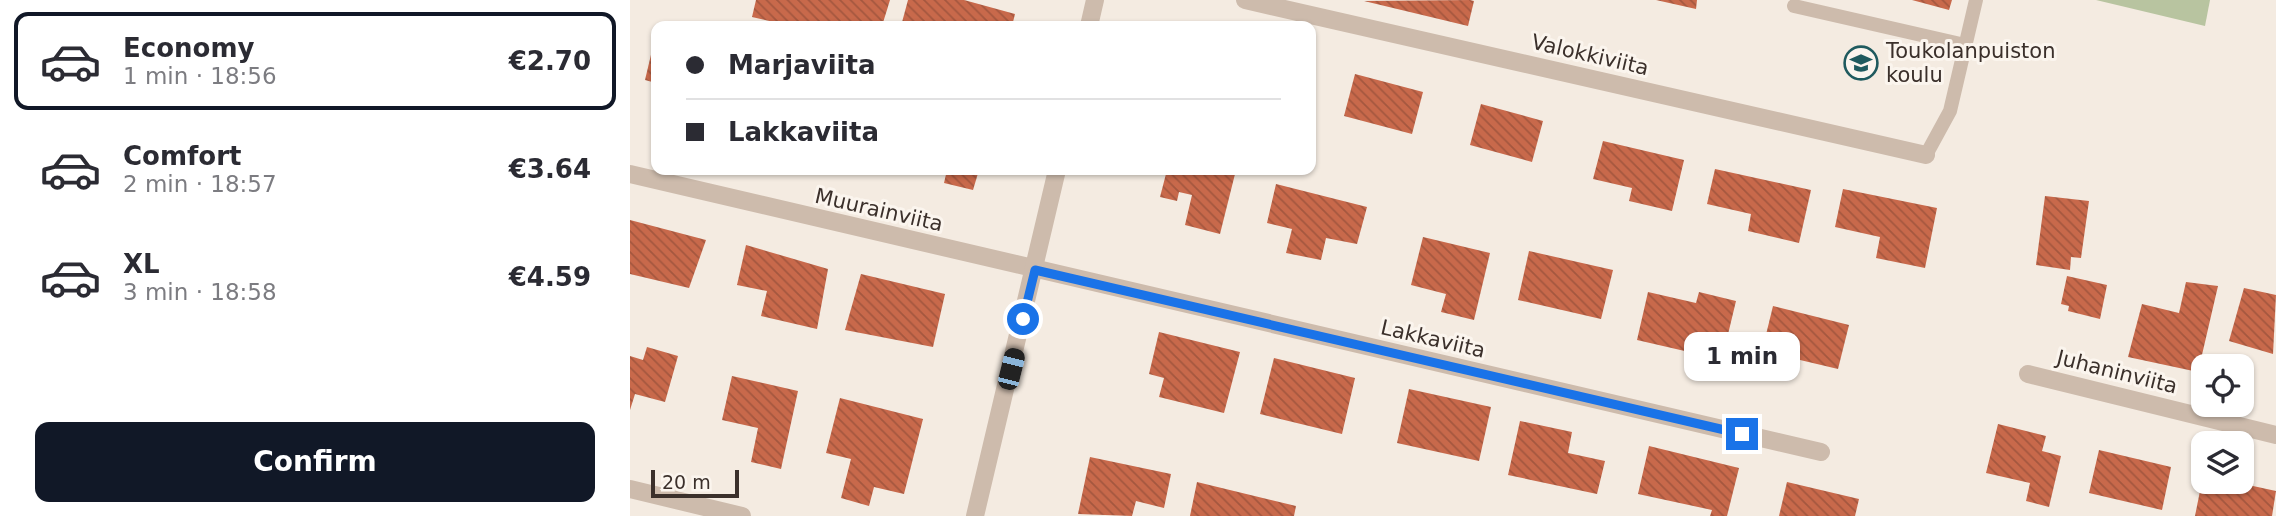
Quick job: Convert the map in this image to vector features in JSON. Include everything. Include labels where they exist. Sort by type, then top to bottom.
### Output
[{"type":"street","points":[[1090,21],[1095,0]]},
{"type":"street","name":"Valokkiviita","points":[[1245,0],[1926,155]]},
{"type":"street","name":"Muurainviita","points":[[630,174],[1035,270]]},
{"type":"street","points":[[975,516],[1056,175]]},
{"type":"street","name":"Lakkaviita","points":[[1035,270],[1821,452]]},
{"type":"street","name":"Juhaninviita","points":[[2028,374],[2276,435]]},
{"type":"street","points":[[630,489],[743,516]]},
{"type":"lane","points":[[1926,155],[1950,111],[1976,0]]},
{"type":"lane","points":[[1794,6],[1965,45]]},
{"type":"green space","points":[[2096,0],[2210,0],[2205,26]]},
{"type":"building","points":[[756,0],[890,0],[884,21],[769,21],[752,17]]},
{"type":"building","points":[[908,0],[964,0],[1015,14],[1013,21],[902,21]]},
{"type":"building","points":[[1656,0],[1697,0],[1696,9]]},
{"type":"building","points":[[1912,0],[1952,0],[1949,10]]},
{"type":"building","points":[[1364,1],[1474,1],[1468,26]]},
{"type":"building","points":[[651,55],[651,82],[645,80]]},
{"type":"building","points":[[1355,74],[1423,92],[1412,134],[1344,116]]},
{"type":"building","points":[[1481,104],[1543,121],[1532,162],[1470,145]]},
{"type":"building","points":[[1603,141],[1684,160],[1672,211],[1629,201],[1632,188],[1593,179]]},
{"type":"building","points":[[1715,169],[1811,190],[1799,243],[1748,231],[1751,214],[1707,204]]},
{"type":"building","points":[[946,175],[978,175],[973,190],[944,183]]},
{"type":"building","points":[[1166,175],[1235,175],[1220,234],[1185,225],[1192,195],[1179,192],[1177,201],[1160,197]]},
{"type":"building","points":[[1276,184],[1367,207],[1357,244],[1326,238],[1321,260],[1286,253],[1292,229],[1267,223]]},
{"type":"building","points":[[1843,189],[1937,208],[1925,268],[1876,258],[1880,237],[1835,227]]},
{"type":"building","points":[[2045,196],[2089,201],[2081,258],[2071,257],[2070,270],[2036,265]]},
{"type":"building","points":[[630,220],[706,240],[689,288],[630,274]]},
{"type":"building","points":[[1423,237],[1490,253],[1474,320],[1441,312],[1446,294],[1411,285]]},
{"type":"building","points":[[746,245],[828,269],[817,329],[761,316],[767,291],[737,285]]},
{"type":"building","points":[[1529,251],[1613,270],[1601,319],[1518,300]]},
{"type":"building","points":[[861,274],[945,294],[933,347],[845,330]]},
{"type":"building","points":[[2067,276],[2107,285],[2100,319],[2068,311],[2069,306],[2061,304]]},
{"type":"building","points":[[2186,282],[2218,286],[2202,354],[2191,354],[2191,370],[2128,357],[2142,304],[2179,313]]},
{"type":"building","points":[[2244,288],[2276,295],[2273,354],[2229,341]]},
{"type":"building","points":[[1648,292],[1696,303],[1699,292],[1736,301],[1724,351],[1691,343],[1689,352],[1637,340]]},
{"type":"building","points":[[1773,306],[1849,325],[1838,369],[1762,351]]},
{"type":"building","points":[[1159,332],[1240,352],[1224,413],[1159,397],[1164,378],[1149,374]]},
{"type":"building","points":[[647,347],[678,356],[665,402],[635,394],[630,410],[630,356],[643,360]]},
{"type":"building","points":[[1274,358],[1355,378],[1342,434],[1260,414]]},
{"type":"building","points":[[732,376],[798,391],[781,469],[751,462],[758,428],[722,420]]},
{"type":"building","points":[[1409,389],[1491,407],[1479,461],[1397,443]]},
{"type":"building","points":[[840,398],[923,419],[904,494],[874,487],[869,506],[841,498],[851,459],[826,453]]},
{"type":"building","points":[[1520,421],[1572,432],[1568,453],[1605,461],[1597,494],[1508,475]]},
{"type":"building","points":[[1998,424],[2046,436],[2042,451],[2061,456],[2049,507],[2026,501],[2030,483],[1986,473]]},
{"type":"building","points":[[1649,446],[1739,468],[1727,516],[1710,516],[1712,510],[1638,494]]},
{"type":"building","points":[[2099,450],[2171,467],[2162,510],[2089,493]]},
{"type":"building","points":[[1090,457],[1171,474],[1164,508],[1136,501],[1132,516],[1078,514]]},
{"type":"building","points":[[1197,482],[1296,506],[1294,516],[1190,516]]},
{"type":"building","points":[[1787,482],[1859,499],[1855,516],[1779,516]]},
{"type":"building","points":[[2254,486],[2276,491],[2272,516],[2195,516],[2199,494],[2254,494]]},
{"type":"place","name":"Toukolanpuiston koulu","points":[[1861,63]]},
{"type":"route","points":[[1023,319],[1035,270],[1742,434]]}]
